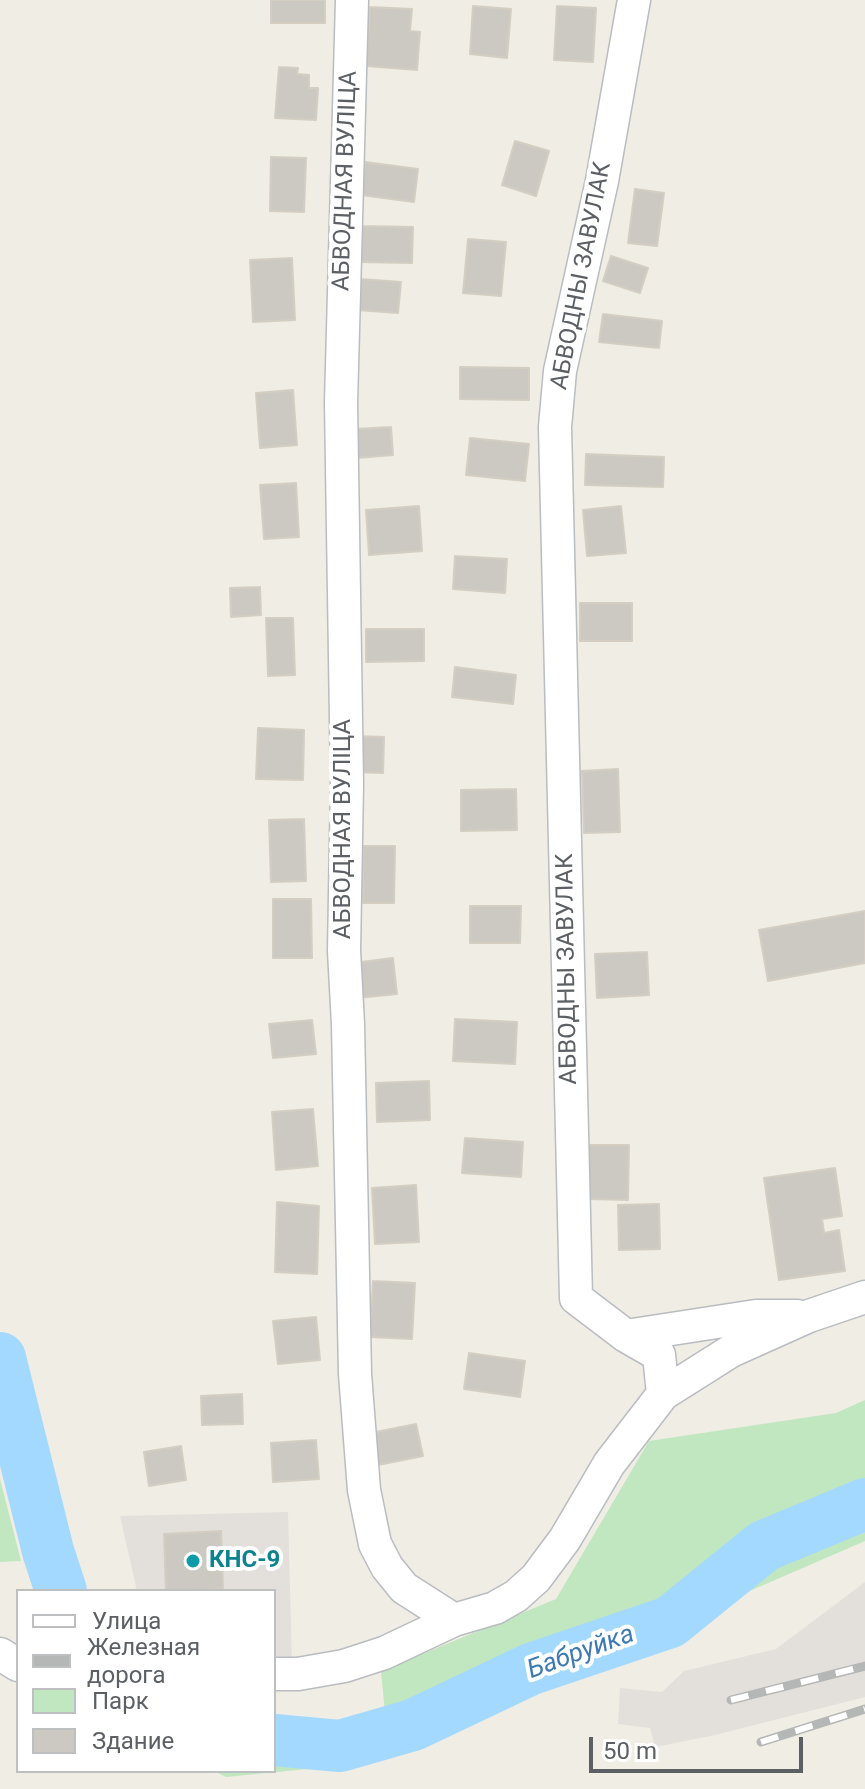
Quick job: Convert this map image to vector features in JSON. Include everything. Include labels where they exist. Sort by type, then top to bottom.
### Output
[{"type":"street","name":"АБВОДНАЯ ВУЛІЦА","points":[[352,0],[341,334],[341,430],[347,784],[344,951],[355,1374],[364,1490],[375,1544],[387,1567],[404,1588],[454,1620]]},
{"type":"street","name":"АБВОДНЫ ЗАВУЛАК","points":[[634,0],[602,181],[560,371],[555,427],[576,1298],[626,1336],[659,1355],[663,1394]]},
{"type":"street","points":[[276,1674],[298,1674],[344,1666],[384,1653],[454,1620],[495,1608],[516,1596],[536,1578],[565,1539],[609,1464],[663,1394],[731,1351],[809,1316],[865,1297]]},
{"type":"street","points":[[626,1336],[756,1316],[809,1316]]},
{"type":"shaded area","points":[[288,1512],[292,1662],[276,1661],[276,1589],[137,1589],[120,1516]]},
{"type":"shaded area","points":[[865,1582],[865,1697],[655,1747],[650,1728],[618,1724],[620,1688],[662,1692],[684,1671],[776,1649]]},
{"type":"green space","points":[[865,1400],[865,1541],[348,1765],[276,1772],[276,1716],[310,1725],[385,1713],[381,1671],[556,1599],[649,1441],[836,1413]]},
{"type":"green space","points":[[0,1479],[21,1561],[0,1562]]},
{"type":"green space","points":[[218,1773],[267,1773],[226,1777]]},
{"type":"building","points":[[271,0],[325,0],[325,23],[271,23]]},
{"type":"building","points":[[473,6],[511,9],[507,58],[470,54]]},
{"type":"building","points":[[557,6],[596,8],[593,62],[554,60]]},
{"type":"building","points":[[370,7],[412,9],[410,31],[420,32],[417,70],[366,66]]},
{"type":"building","points":[[279,67],[298,68],[297,74],[309,75],[309,88],[318,88],[316,120],[275,118]]},
{"type":"building","points":[[515,141],[549,151],[536,196],[502,185]]},
{"type":"building","points":[[271,157],[306,158],[304,212],[270,211]]},
{"type":"building","points":[[365,162],[418,169],[414,202],[361,195]]},
{"type":"building","points":[[635,189],[664,193],[657,246],[628,243]]},
{"type":"building","points":[[360,226],[413,227],[412,263],[359,262]]},
{"type":"building","points":[[468,239],[506,242],[501,296],[463,293]]},
{"type":"building","points":[[611,256],[648,268],[640,293],[603,281]]},
{"type":"building","points":[[292,258],[295,320],[253,322],[250,260]]},
{"type":"building","points":[[360,279],[401,282],[398,313],[357,310]]},
{"type":"building","points":[[603,314],[662,321],[659,348],[599,342]]},
{"type":"building","points":[[460,367],[529,368],[529,400],[460,399]]},
{"type":"building","points":[[293,390],[297,445],[260,448],[256,393]]},
{"type":"building","points":[[391,427],[393,455],[357,458],[355,429]]},
{"type":"building","points":[[470,438],[529,444],[525,481],[466,475]]},
{"type":"building","points":[[586,454],[664,457],[663,487],[585,485]]},
{"type":"building","points":[[296,483],[299,537],[264,539],[260,485]]},
{"type":"building","points":[[419,506],[422,551],[369,555],[366,510]]},
{"type":"building","points":[[621,506],[626,553],[587,556],[583,510]]},
{"type":"building","points":[[455,556],[507,559],[505,593],[453,589]]},
{"type":"building","points":[[260,587],[261,615],[231,617],[230,588]]},
{"type":"building","points":[[580,603],[632,603],[632,641],[580,641]]},
{"type":"building","points":[[266,618],[293,618],[295,675],[268,676]]},
{"type":"building","points":[[366,629],[424,629],[424,661],[366,662]]},
{"type":"building","points":[[455,667],[516,675],[513,704],[452,697]]},
{"type":"building","points":[[258,728],[304,730],[303,780],[256,779]]},
{"type":"building","points":[[355,736],[384,737],[383,773],[353,772]]},
{"type":"building","points":[[618,769],[620,832],[584,833],[582,771]]},
{"type":"building","points":[[516,789],[517,830],[461,831],[461,790]]},
{"type":"building","points":[[304,819],[306,881],[271,882],[269,820]]},
{"type":"building","points":[[363,846],[395,846],[394,903],[363,903]]},
{"type":"building","points":[[273,899],[311,899],[312,958],[273,958]]},
{"type":"building","points":[[470,906],[521,906],[520,943],[470,943]]},
{"type":"building","points":[[865,911],[865,963],[768,981],[759,930]]},
{"type":"building","points":[[647,952],[649,995],[597,998],[595,954]]},
{"type":"building","points":[[393,958],[397,994],[357,998],[353,963]]},
{"type":"building","points":[[455,1019],[517,1022],[515,1064],[453,1061]]},
{"type":"building","points":[[312,1020],[316,1054],[273,1058],[269,1024]]},
{"type":"building","points":[[429,1081],[430,1120],[377,1122],[376,1083]]},
{"type":"building","points":[[313,1109],[318,1166],[276,1170],[272,1112]]},
{"type":"building","points":[[465,1138],[523,1142],[521,1177],[462,1173]]},
{"type":"building","points":[[589,1145],[629,1145],[628,1200],[589,1199]]},
{"type":"building","points":[[835,1168],[842,1216],[822,1219],[824,1233],[839,1230],[845,1271],[779,1280],[764,1178]]},
{"type":"building","points":[[416,1185],[419,1242],[375,1244],[372,1188]]},
{"type":"building","points":[[277,1202],[319,1206],[317,1274],[275,1272]]},
{"type":"building","points":[[659,1204],[660,1249],[619,1250],[618,1205]]},
{"type":"building","points":[[373,1281],[415,1283],[412,1339],[370,1337]]},
{"type":"building","points":[[316,1317],[320,1360],[278,1364],[273,1321]]},
{"type":"building","points":[[469,1353],[525,1361],[520,1397],[464,1389]]},
{"type":"building","points":[[242,1394],[243,1424],[202,1425],[201,1396]]},
{"type":"building","points":[[416,1424],[423,1456],[373,1466],[366,1434]]},
{"type":"building","points":[[316,1440],[319,1479],[273,1482],[271,1443]]},
{"type":"building","points":[[181,1446],[186,1480],[149,1486],[144,1452]]},
{"type":"building","name":"КНС-9","points":[[221,1531],[223,1589],[166,1589],[164,1534]]},
{"type":"waterway","name":"Бабруйка","points":[[0,1358],[60,1589]]},
{"type":"waterway","name":"Бабруйка","points":[[276,1740],[340,1746],[413,1725],[531,1669],[670,1622],[764,1546],[865,1504]]},
{"type":"railway","points":[[731,1700],[865,1666]]},
{"type":"railway","points":[[761,1742],[865,1709]]},
{"type":"place","name":"КНС-9","points":[[193,1561]]}]
